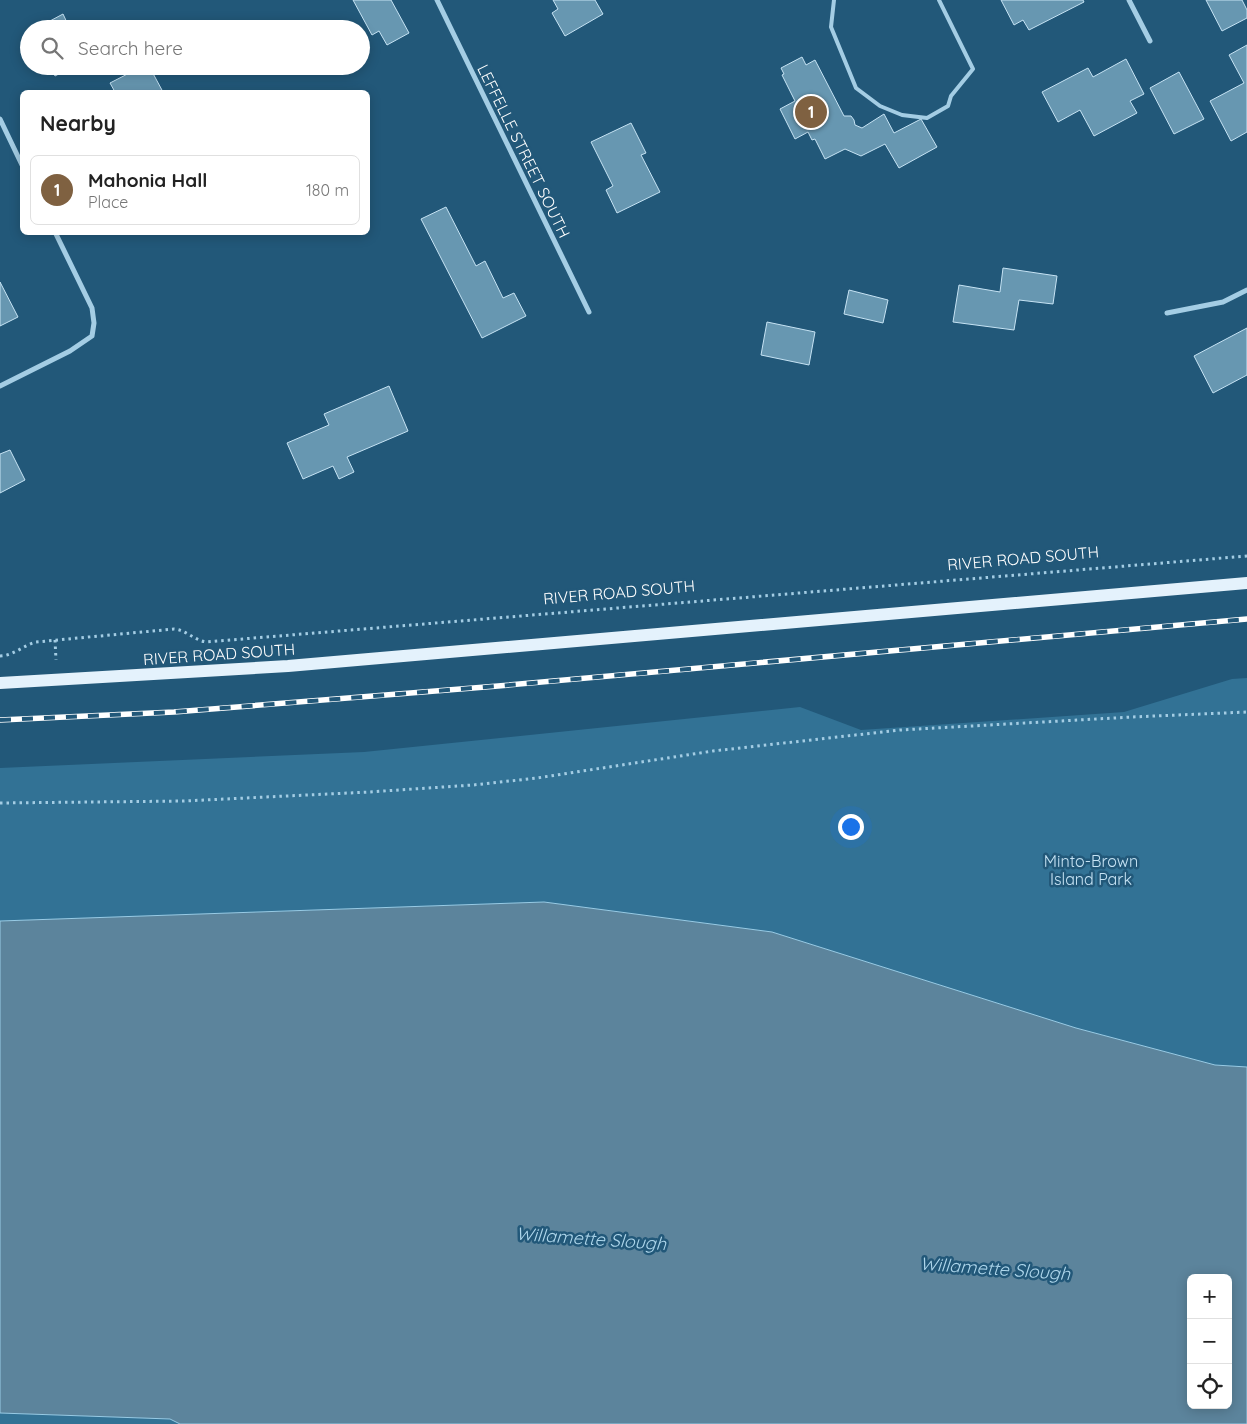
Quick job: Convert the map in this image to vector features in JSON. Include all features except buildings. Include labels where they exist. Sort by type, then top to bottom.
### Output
[{"type":"main road","name":"RIVER ROAD SOUTH","points":[[0,683],[288,666],[1247,583]]},
{"type":"street","name":"LEFFELLE STREET SOUTH","points":[[437,0],[589,312]]},
{"type":"street","points":[[1129,0],[1150,41]]},
{"type":"street","points":[[0,119],[20,161]]},
{"type":"street","points":[[0,386],[70,351],[92,336],[94,323],[92,308],[56,235]]},
{"type":"street","points":[[1168,313],[1223,302],[1247,290]]},
{"type":"lane","points":[[834,0],[831,27],[856,88],[887,109],[902,115],[927,118],[948,106],[952,96],[973,69],[939,0]]},
{"type":"path","name":"RIVER ROAD SOUTH","points":[[0,656],[6,656],[28,644],[36,642],[174,630],[179,630],[200,641],[206,642],[1247,556]]},
{"type":"path","points":[[0,803],[184,801],[446,787],[537,778],[713,750],[900,730],[1247,712]]},
{"type":"green space","name":"Minto-Brown Island Park","points":[[1247,678],[1247,1067],[1215,1065],[1076,1028],[772,932],[544,902],[0,921],[0,768],[364,752],[800,707],[861,730],[1124,712],[1232,679]]},
{"type":"green space","points":[[0,1413],[170,1419],[180,1424],[0,1424]]},
{"type":"water","name":"Willamette Slough","points":[[544,902],[772,932],[1076,1028],[1215,1065],[1247,1067],[1247,1424],[180,1424],[170,1419],[0,1413],[0,921]]},
{"type":"railway","points":[[0,720],[174,712],[498,686],[1247,619]]},
{"type":"place","name":"Mahonia Hall","points":[[811,112]]}]
